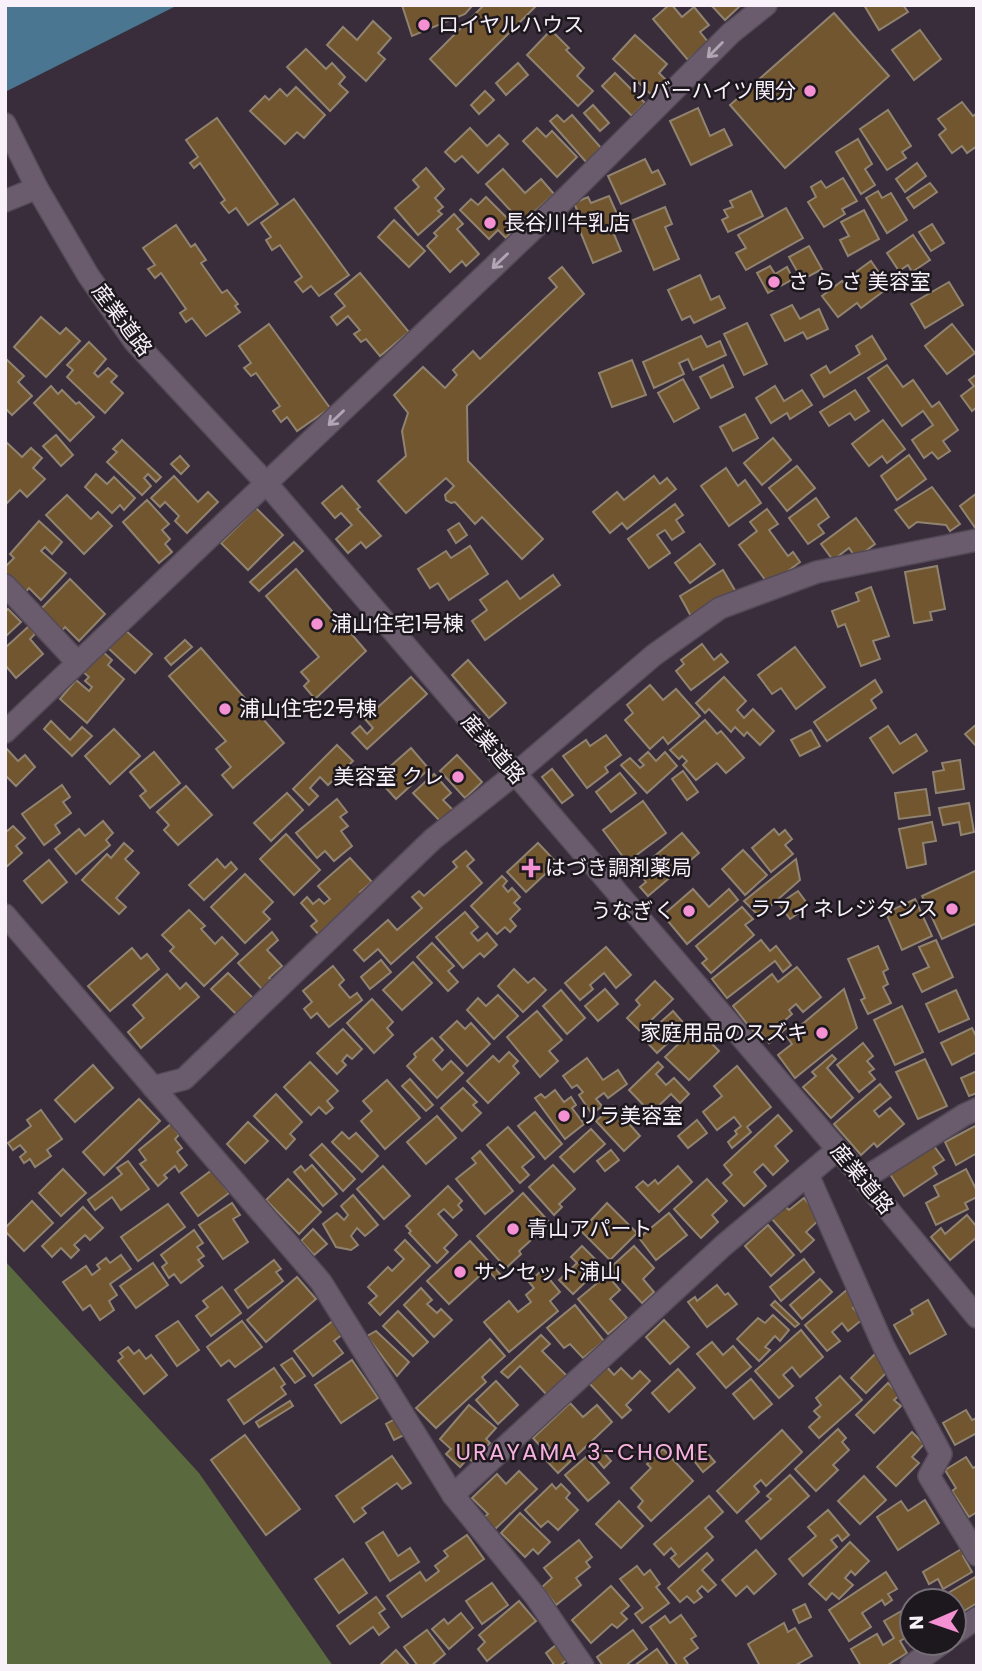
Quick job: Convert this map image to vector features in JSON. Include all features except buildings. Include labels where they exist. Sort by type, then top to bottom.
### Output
[{"type":"street","points":[[5,732],[569,195],[731,33],[766,5]]},
{"type":"street","name":"産業道路","points":[[5,124],[32,179],[88,275],[134,341],[267,484],[863,1179],[977,1317]]},
{"type":"street","points":[[5,201],[32,179]]},
{"type":"street","points":[[153,1087],[184,1079],[433,839],[515,775],[654,655],[720,608],[817,572],[977,540]]},
{"type":"street","points":[[5,585],[78,663]]},
{"type":"street","points":[[5,915],[321,1282],[453,1495],[536,1597],[583,1666]]},
{"type":"street","points":[[863,1179],[977,1109]]},
{"type":"street","points":[[453,1495],[724,1245],[837,1150]]},
{"type":"street","points":[[808,1175],[884,1347],[941,1454],[929,1476],[977,1555]]},
{"type":"green space","points":[[5,1261],[199,1473],[333,1666],[5,1666]]},
{"type":"water","points":[[5,5],[178,5],[5,92]]},
{"type":"place","name":"ロイヤルハウス","points":[[424,25]]},
{"type":"place","name":"リバーハイツ関分","points":[[810,91]]},
{"type":"place","name":"長谷川牛乳店","points":[[490,223]]},
{"type":"place","name":"さ ら さ 美容室","points":[[774,282]]},
{"type":"place","name":"浦山住宅1号棟","points":[[317,624]]},
{"type":"place","name":"浦山住宅2号棟","points":[[225,709]]},
{"type":"place","name":"美容室 クレ","points":[[458,777]]},
{"type":"place","name":"はづき調剤薬局","points":[[531,868]]},
{"type":"place","name":"ラフィネレジタンス","points":[[952,909]]},
{"type":"place","name":"うなぎく","points":[[689,911]]},
{"type":"place","name":"家庭用品のスズキ","points":[[822,1033]]},
{"type":"place","name":"リラ美容室","points":[[564,1116]]},
{"type":"place","name":"青山アパート","points":[[513,1229]]},
{"type":"place","name":"サンセット浦山","points":[[460,1272]]},
{"type":"district","name":"URAYAMA 3-CHOME","points":[[583,1452]]}]
